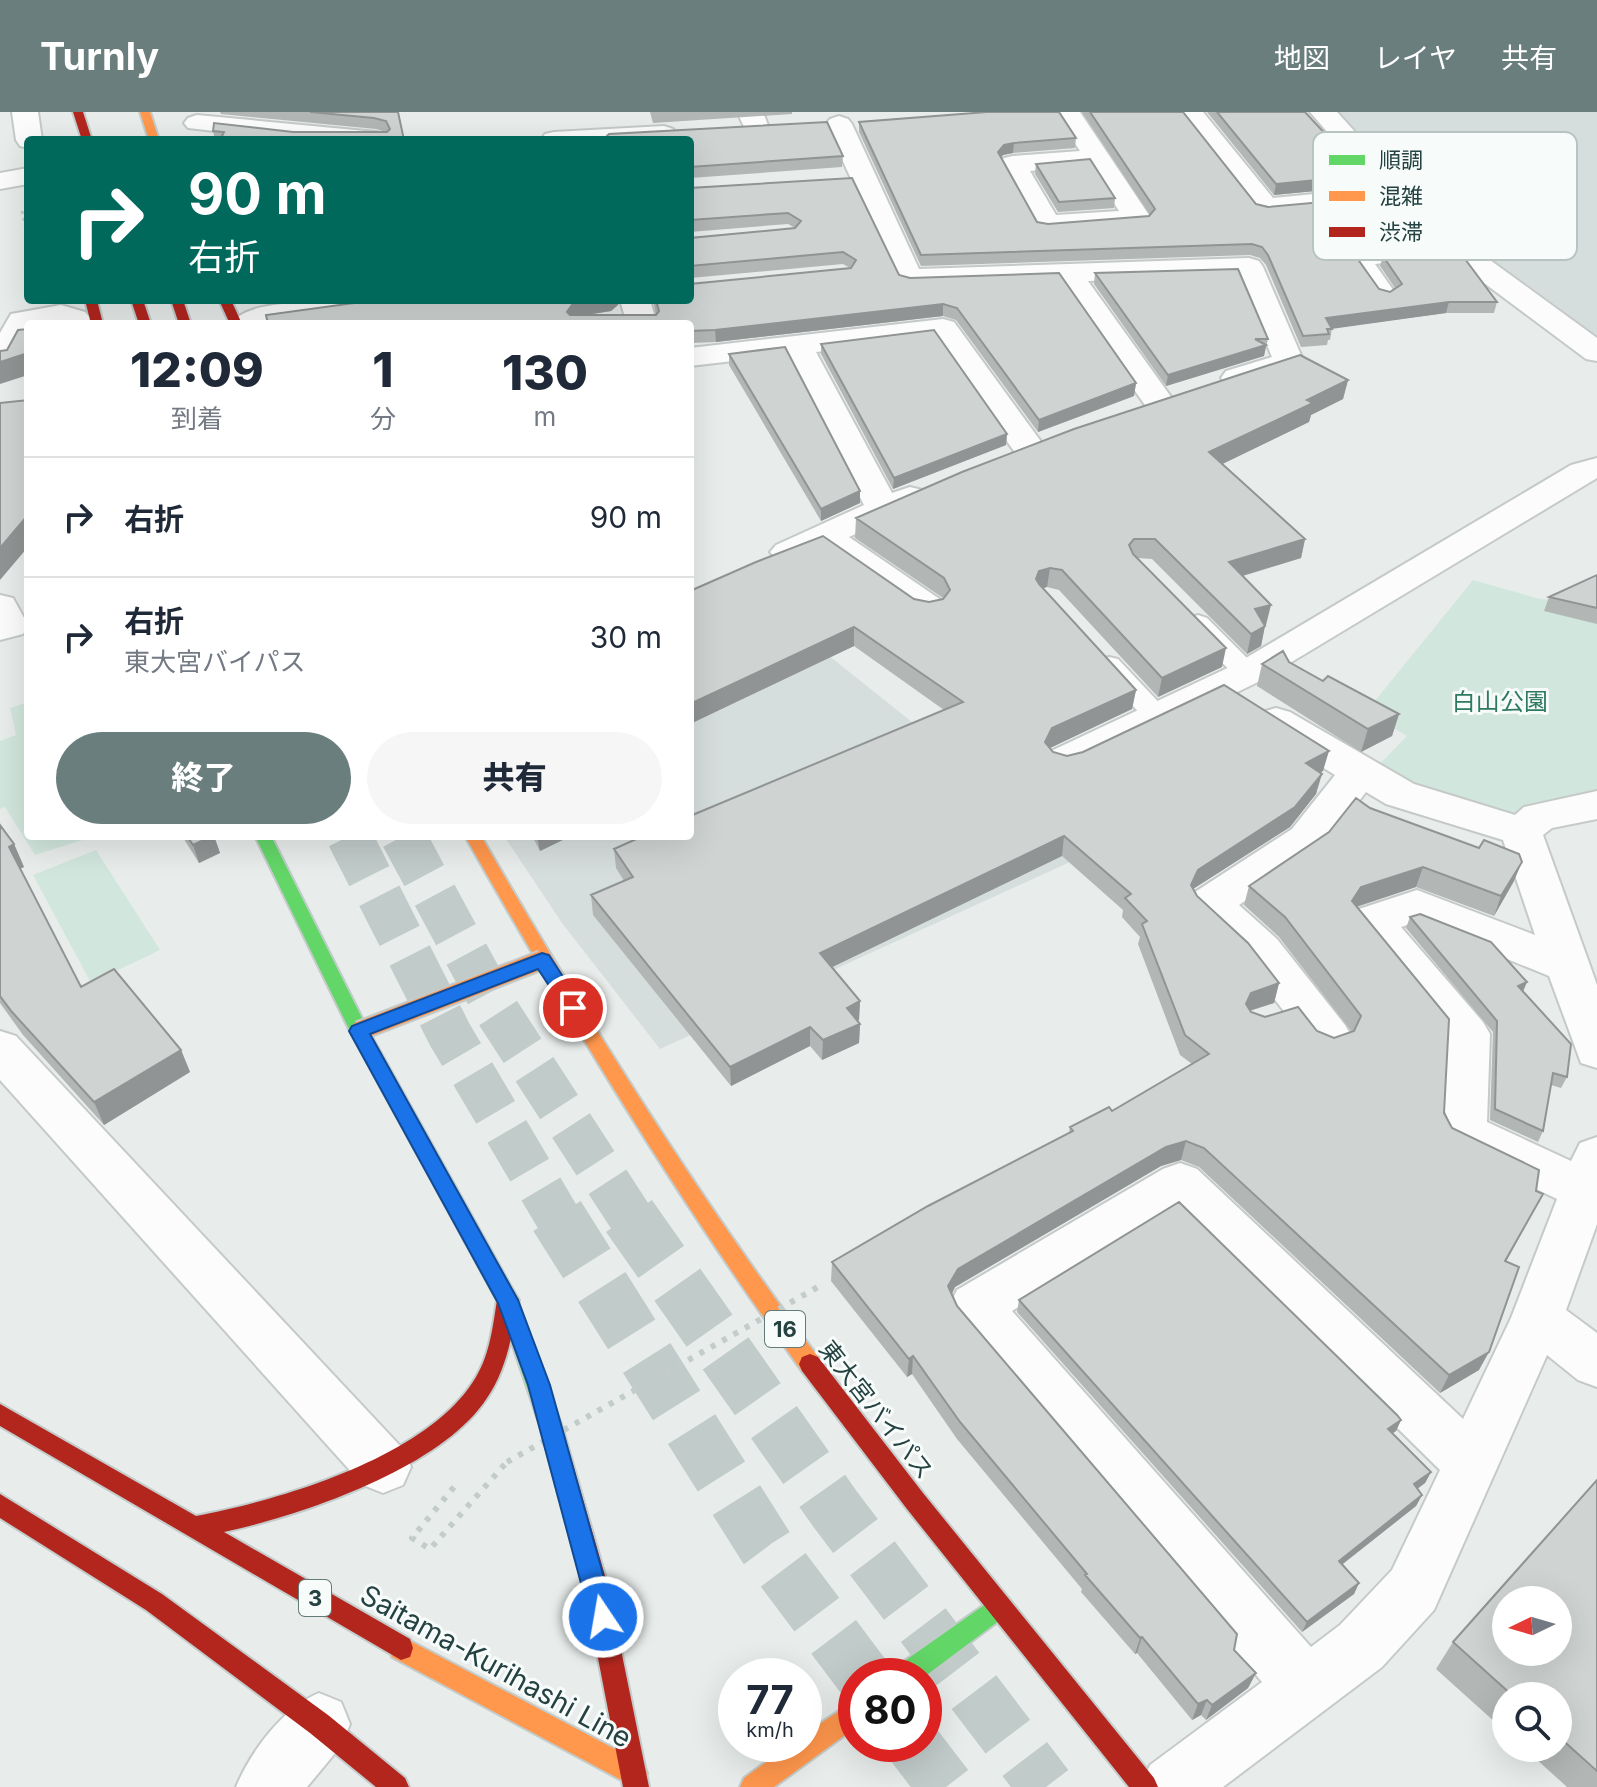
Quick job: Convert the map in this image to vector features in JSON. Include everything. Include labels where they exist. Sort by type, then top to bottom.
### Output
[{"type":"main road","points":[[78,112],[86,136]]},
{"type":"main road","points":[[145,112],[153,136]]},
{"type":"main road","points":[[231,304],[249,317]]},
{"type":"main road","points":[[265,840],[359,1031],[508,1300],[539,1385],[596,1586],[635,1780],[661,1787]]},
{"type":"main road","name":"東大宮バイパス","points":[[475,840],[542,960],[725,1247],[839,1403],[1145,1787]]},
{"type":"main road","points":[[359,1031],[542,960]]},
{"type":"main road","points":[[193,1527],[261,1517],[328,1496],[383,1467],[442,1429],[478,1394],[499,1351],[508,1300]]},
{"type":"main road","name":"Saitama-Kurihashi Line","points":[[0,1414],[428,1664],[635,1780]]},
{"type":"main road","points":[[0,1505],[154,1602],[319,1724],[396,1787]]},
{"type":"main road","points":[[929,1658],[1000,1606]]},
{"type":"main road","points":[[753,1787],[838,1725]]},
{"type":"street","points":[[1067,112],[1098,158]]},
{"type":"street","points":[[1190,112],[1266,207],[1313,202]]},
{"type":"street","points":[[1323,112],[1341,132]]},
{"type":"street","points":[[727,130],[753,120],[784,127]]},
{"type":"street","points":[[870,121],[826,124],[863,177],[909,278],[1249,267],[1289,362],[1170,399],[1068,274]]},
{"type":"street","points":[[599,136],[635,124],[683,133]]},
{"type":"street","points":[[193,125],[321,136]]},
{"type":"street","points":[[0,131],[27,126]]},
{"type":"street","points":[[0,181],[24,177]]},
{"type":"street","points":[[832,179],[863,177]]},
{"type":"street","points":[[1472,260],[1597,352]]},
{"type":"street","points":[[249,317],[337,304]]},
{"type":"street","points":[[0,361],[21,314],[83,313]]},
{"type":"street","points":[[694,357],[943,328],[1030,450]]},
{"type":"street","points":[[797,345],[883,508]]},
{"type":"street","points":[[1065,760],[1235,679],[1583,472],[1597,468]]},
{"type":"street","points":[[788,552],[883,508],[942,485]]},
{"type":"street","points":[[826,537],[928,608]]},
{"type":"street","points":[[0,606],[10,626],[0,629]]},
{"type":"street","points":[[1235,679],[1324,752],[1400,794],[1521,831]]},
{"type":"street","points":[[1302,1021],[1261,950],[1210,903],[1307,839],[1360,772]]},
{"type":"street","points":[[1521,831],[1539,817],[1597,805]]},
{"type":"street","points":[[1521,831],[1597,1050]]},
{"type":"street","points":[[1172,1787],[1361,1646],[1413,1590],[1537,1318],[1581,1243],[1591,1174],[1463,1132],[1467,1034],[1371,921],[1417,905],[1568,966]]},
{"type":"street","points":[[0,1049],[383,1467]]},
{"type":"street","points":[[1306,1687],[975,1306],[1180,1183],[1471,1463]]},
{"type":"street","points":[[1537,1318],[1597,1363]]},
{"type":"street","points":[[267,1787],[319,1724]]},
{"type":"lane","points":[[1362,260],[1386,294]]},
{"type":"lane","points":[[1184,609],[1235,679]]},
{"type":"lane","points":[[1097,651],[1157,716]]},
{"type":"path","points":[[422,1525],[412,1538],[430,1549],[507,1462],[818,1287]]},
{"type":"shaded area","points":[[1337,112],[1597,112],[1597,340],[1491,260],[1577,260],[1577,132],[1356,132]]},
{"type":"shaded area","points":[[739,584],[1081,857],[660,1049],[562,923],[507,840],[694,840],[694,603]]},
{"type":"green space","name":"白山公園","points":[[1473,580],[1540,599],[1562,600],[1597,618],[1597,798],[1492,816],[1373,771],[1407,736],[1366,712]]},
{"type":"green space","points":[[24,703],[24,837],[5,807],[0,809],[0,741],[16,735],[10,708]]},
{"type":"green space","points":[[26,840],[82,840],[35,855]]},
{"type":"green space","points":[[96,850],[160,950],[91,983],[33,875]]},
{"type":"building","points":[[310,112],[398,112],[403,136],[222,136],[224,132],[213,131],[214,123],[293,132],[387,132],[390,129],[386,121]]},
{"type":"building","points":[[987,112],[1059,112],[1076,138],[1014,143],[1004,145],[998,152],[1037,222],[1048,224],[1149,216],[1155,209],[1090,112],[1183,112],[1256,204],[1268,207],[1313,203],[1313,260],[1358,260],[1379,289],[1390,292],[1402,284],[1386,260],[1466,260],[1497,302],[1449,302],[1326,318],[1332,329],[1327,329],[1329,334],[1303,336],[1268,255],[1262,247],[1252,244],[921,255],[859,122]]},
{"type":"building","points":[[1217,112],[1305,112],[1324,132],[1313,132],[1313,180],[1276,184]]},
{"type":"building","points":[[827,122],[843,156],[694,167],[694,136],[607,136]]},
{"type":"building","points":[[1090,159],[1115,198],[1059,202],[1036,164]]},
{"type":"building","points":[[852,178],[899,275],[910,278],[1059,273],[1136,383],[1039,420],[957,308],[943,304],[694,331],[694,320],[267,320],[266,315],[347,304],[579,304],[572,305],[567,312],[570,315],[656,315],[659,311],[657,304],[694,304],[694,284],[851,268],[856,260],[843,252],[694,266],[694,238],[795,228],[801,221],[788,213],[694,220],[694,188]]},
{"type":"building","points":[[1238,269],[1268,339],[1255,339],[1266,345],[1168,375],[1095,273]]},
{"type":"building","points":[[24,329],[24,354],[0,362],[0,351],[7,350],[18,330]]},
{"type":"building","points":[[934,330],[1007,434],[894,478],[821,344]]},
{"type":"building","points":[[785,347],[860,491],[821,509],[729,354]]},
{"type":"building","points":[[1300,355],[1348,380],[1307,400],[1313,403],[1209,452],[1305,539],[1229,562],[1271,605],[1255,609],[1265,626],[1251,634],[1155,539],[1134,539],[1129,545],[1133,554],[1226,648],[1162,678],[1062,570],[1050,568],[1039,571],[1036,579],[1136,690],[1052,728],[1045,742],[1053,752],[1067,756],[1083,752],[1224,685],[1329,751],[1306,763],[1322,774],[1295,807],[1198,870],[1191,885],[1197,896],[1248,943],[1279,983],[1251,993],[1246,1004],[1251,1012],[1265,1017],[1298,1007],[1317,1031],[1334,1038],[1354,1031],[1361,1016],[1285,917],[1249,886],[1329,832],[1356,798],[1370,808],[1479,848],[1484,840],[1519,854],[1522,862],[1501,896],[1423,867],[1361,887],[1352,901],[1449,1019],[1444,1113],[1452,1128],[1539,1170],[1536,1191],[1543,1194],[1505,1261],[1519,1267],[1489,1352],[1449,1375],[1204,1148],[1186,1141],[1166,1147],[958,1269],[948,1286],[957,1306],[1237,1634],[1234,1650],[1256,1673],[1212,1705],[1207,1700],[1198,1704],[1085,1575],[960,1422],[913,1356],[909,1359],[832,1262],[928,1206],[1073,1131],[1070,1127],[1109,1107],[1112,1111],[1209,1054],[1185,1035],[1142,924],[1147,921],[1125,898],[1131,894],[1064,836],[820,953],[860,1001],[847,1008],[860,1024],[823,1040],[810,1027],[730,1067],[591,895],[633,877],[614,849],[634,840],[694,840],[694,814],[963,702],[854,627],[694,702],[694,589],[823,536],[914,599],[929,602],[943,599],[950,590],[944,578],[856,518],[962,472],[1074,429]]},
{"type":"building","points":[[24,400],[24,520],[0,548],[0,403]]},
{"type":"building","points":[[1597,575],[1597,608],[1549,597]]},
{"type":"building","points":[[1283,651],[1289,662],[1323,681],[1328,676],[1399,714],[1368,729],[1262,664]]},
{"type":"building","points":[[0,825],[14,844],[9,847],[81,987],[114,969],[181,1050],[94,1102],[0,996]]},
{"type":"building","points":[[1420,914],[1491,942],[1527,982],[1518,986],[1571,1044],[1567,1077],[1553,1073],[1543,1131],[1495,1109],[1497,1021],[1410,917]]},
{"type":"building","points":[[1179,1202],[1397,1415],[1401,1420],[1388,1429],[1431,1472],[1414,1484],[1422,1495],[1339,1561],[1359,1583],[1307,1622],[1019,1300]]},
{"type":"building","points":[[1597,1480],[1597,1771],[1572,1749],[1572,1682],[1497,1682],[1453,1642],[1492,1598],[1492,1666],[1572,1666],[1572,1586],[1503,1586]]},
{"type":"tunnel","points":[[351,840],[450,1035],[558,1218]]},
{"type":"tunnel","points":[[405,840],[498,1013],[631,1218]]},
{"type":"tunnel","points":[[557,1216],[766,1547],[849,1658]]},
{"type":"tunnel","points":[[629,1216],[835,1509],[1046,1787]]},
{"type":"tunnel","points":[[927,1762],[946,1787]]},
{"type":"traffic: fast","points":[[265,840],[359,1031],[508,1300],[552,1430]]},
{"type":"traffic: fast","points":[[929,1658],[1000,1606]]},
{"type":"traffic: slow","points":[[145,112],[153,136]]},
{"type":"traffic: slow","points":[[475,840],[551,972],[675,1172],[810,1364]]},
{"type":"traffic: slow","points":[[359,1031],[542,960]]},
{"type":"traffic: slow","points":[[401,1648],[634,1773]]},
{"type":"traffic: slow","points":[[753,1787],[838,1725]]},
{"type":"traffic: jam","points":[[78,112],[86,136]]},
{"type":"traffic: jam","points":[[92,304],[96,320]]},
{"type":"traffic: jam","points":[[138,304],[144,320]]},
{"type":"traffic: jam","points":[[178,304],[184,320]]},
{"type":"traffic: jam","points":[[227,304],[234,320]]},
{"type":"traffic: jam","points":[[193,1527],[254,1515],[311,1498],[365,1475],[444,1427],[473,1400],[491,1371],[508,1300]]},
{"type":"traffic: jam","points":[[810,1364],[915,1501],[1145,1787]]},
{"type":"traffic: jam","points":[[0,1414],[401,1648]]},
{"type":"traffic: jam","points":[[552,1430],[596,1586],[636,1787]]},
{"type":"traffic: jam","points":[[0,1505],[154,1602],[319,1724],[396,1787]]},
{"type":"route","points":[[573,1008],[542,960],[359,1031],[508,1300],[539,1385],[603,1617]]}]
